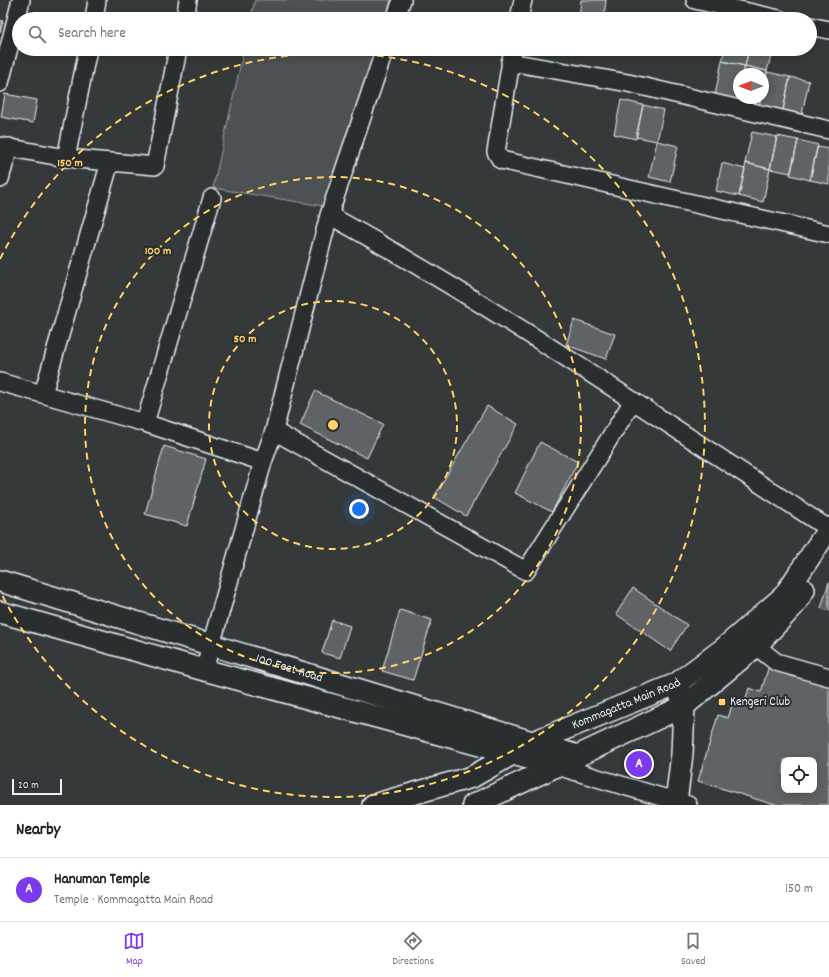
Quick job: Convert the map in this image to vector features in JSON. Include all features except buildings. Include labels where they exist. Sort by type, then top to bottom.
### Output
[{"type":"main road","name":"Kommagatta Main Road","points":[[373,805],[472,777],[534,742],[676,684],[723,649],[784,596],[829,528]]},
{"type":"main road","name":"Kommagatta Main Road","points":[[472,805],[684,706],[756,646],[795,604],[829,553]]},
{"type":"main road","name":"100 Feet Road","points":[[0,581],[578,756]]},
{"type":"main road","name":"100 Feet Road","points":[[0,612],[204,670],[556,766]]},
{"type":"main road","points":[[676,684],[684,706],[680,804]]},
{"type":"street","points":[[18,12],[21,0]]},
{"type":"street","points":[[95,12],[97,0]]},
{"type":"street","points":[[186,12],[188,0]]},
{"type":"street","points":[[398,12],[402,0]]},
{"type":"street","points":[[520,12],[523,0]]},
{"type":"street","points":[[695,0],[748,12]]},
{"type":"street","points":[[817,27],[829,30]]},
{"type":"street","points":[[0,83],[12,36]]},
{"type":"street","points":[[66,158],[87,56]]},
{"type":"street","points":[[0,179],[5,146],[66,158],[155,166],[177,56]]},
{"type":"street","points":[[204,670],[262,462],[274,431],[330,215],[383,56]]},
{"type":"street","points":[[511,56],[496,152],[501,160],[829,234]]},
{"type":"street","points":[[515,56],[829,130]]},
{"type":"street","points":[[43,394],[110,162]]},
{"type":"street","points":[[145,423],[212,198]]},
{"type":"street","points":[[330,215],[395,252],[633,401],[829,528]]},
{"type":"street","points":[[0,382],[145,423],[262,462]]},
{"type":"street","points":[[274,431],[526,570],[633,401]]},
{"type":"street","points":[[756,646],[776,662],[829,677]]},
{"type":"street","points":[[556,766],[680,804]]},
{"type":"shaded area","points":[[255,0],[391,0],[387,12],[252,12]]},
{"type":"shaded area","points":[[242,56],[373,56],[323,206],[213,188]]},
{"type":"place","name":"Kengeri Club","points":[[722,702]]},
{"type":"place","name":"Hanuman Temple","points":[[639,764]]}]
